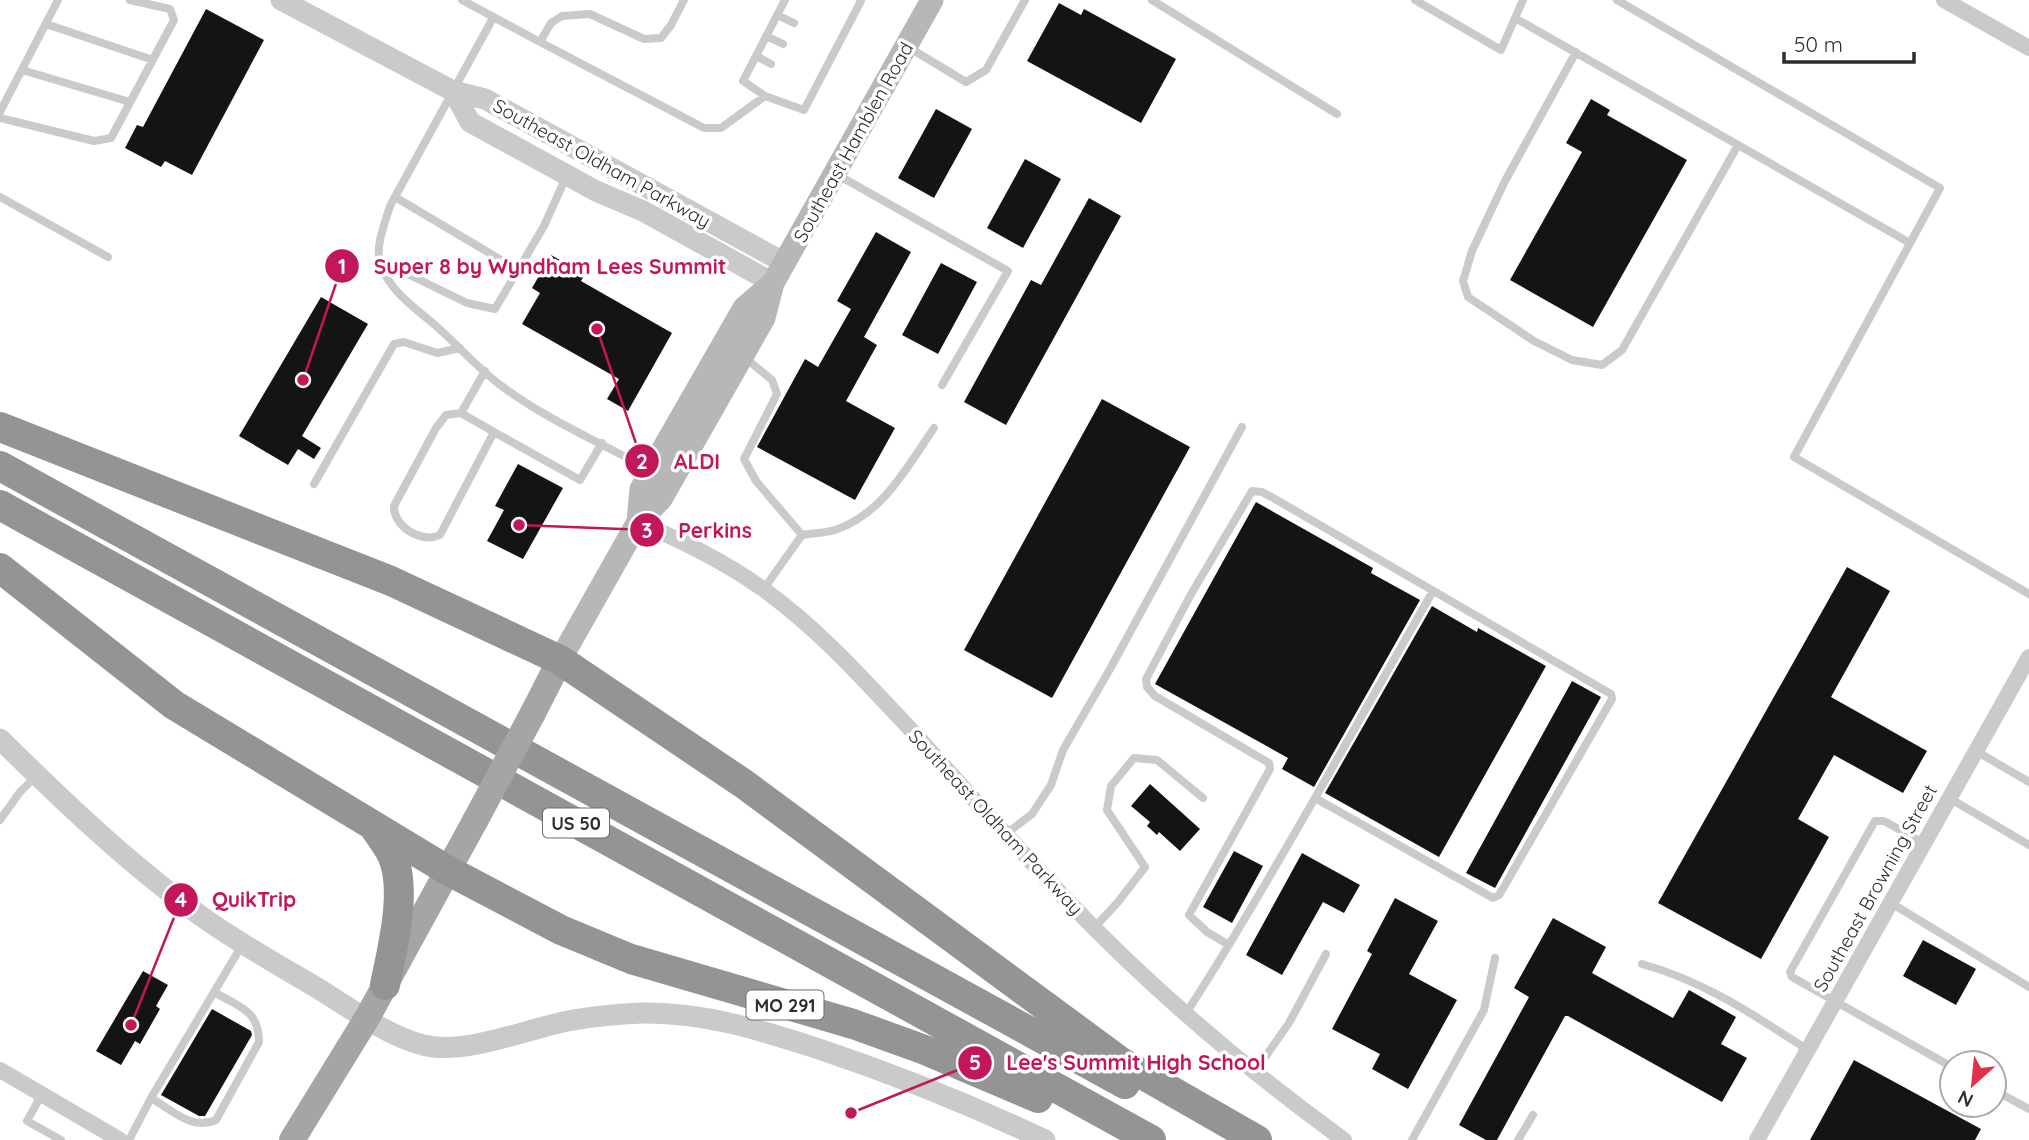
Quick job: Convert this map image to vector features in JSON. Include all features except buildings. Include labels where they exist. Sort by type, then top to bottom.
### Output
[{"type":"highway","points":[[0,428],[391,581],[560,660],[744,784],[1121,1062],[1257,1140]]},
{"type":"highway","name":"US 50","points":[[0,466],[1227,1140]]},
{"type":"highway","name":"US 50","points":[[0,505],[1151,1140]]},
{"type":"highway","points":[[0,568],[174,705],[447,870]]},
{"type":"highway","points":[[372,824],[393,857],[396,878],[398,914],[385,985]]},
{"type":"highway","name":"MO 291","points":[[447,870],[561,930],[631,959],[853,1024],[925,1050],[1008,1084],[1124,1140]]},
{"type":"main road","name":"Southeast Hamblen Road","points":[[560,660],[638,522],[661,499],[765,317],[773,283],[932,0]]},
{"type":"main road","name":"Southeast Hamblen Road","points":[[638,522],[641,489],[651,470],[744,308],[773,283]]},
{"type":"main road","points":[[292,1140],[367,1018],[560,660]]},
{"type":"street","name":"Southeast Oldham Parkway","points":[[281,0],[453,91],[485,99],[785,263]]},
{"type":"street","points":[[1944,0],[2029,48]]},
{"type":"street","name":"Southeast Oldham Parkway","points":[[453,91],[470,122],[596,191],[643,211],[773,283]]},
{"type":"street","name":"Southeast Oldham Parkway","points":[[638,522],[717,561],[763,590],[804,622],[870,686],[1094,928],[1185,1015],[1254,1073],[1344,1140]]},
{"type":"street","name":"Southeast Browning Street","points":[[1757,1140],[2029,657]]},
{"type":"street","points":[[1,742],[140,868],[210,922],[367,1018],[403,1037],[438,1048],[458,1047],[571,1020],[613,1015],[678,1014],[710,1019],[765,1032],[848,1059],[952,1099],[1045,1140]]},
{"type":"street","points":[[0,1070],[120,1140]]},
{"type":"lane","points":[[0,112],[58,0]]},
{"type":"lane","points":[[0,118],[94,141],[111,138],[174,20],[170,9],[130,0]]},
{"type":"lane","points":[[462,0],[704,128],[722,128],[765,96]]},
{"type":"lane","points":[[540,42],[551,23],[562,16],[590,14],[644,39],[661,38],[684,0]]},
{"type":"lane","points":[[785,0],[743,81],[765,96],[804,110],[815,88],[821,67],[860,0]]},
{"type":"lane","points":[[907,46],[966,82],[986,70],[1025,0]]},
{"type":"lane","points":[[1152,0],[1337,114]]},
{"type":"lane","points":[[1416,0],[1501,50],[1523,0]]},
{"type":"lane","points":[[1617,0],[1940,188],[1794,457],[2029,594]]},
{"type":"lane","points":[[777,15],[794,23]]},
{"type":"lane","points":[[493,18],[395,197],[381,237],[379,260],[389,282],[409,306],[436,326],[503,387],[537,409],[651,470]]},
{"type":"lane","points":[[1516,18],[1910,243]]},
{"type":"lane","points":[[46,24],[153,60]]},
{"type":"lane","points":[[766,36],[783,44]]},
{"type":"lane","points":[[1576,52],[1505,181],[1472,251],[1463,281],[1468,297],[1534,341],[1572,360],[1601,365],[1622,350],[1738,145]]},
{"type":"lane","points":[[756,56],[771,64]]},
{"type":"lane","points":[[22,70],[130,102]]},
{"type":"lane","points":[[807,83],[815,88]]},
{"type":"lane","points":[[836,174],[1008,271],[942,385]]},
{"type":"lane","points":[[379,260],[467,303],[495,309],[544,226],[566,175]]},
{"type":"lane","points":[[0,197],[108,257]]},
{"type":"lane","points":[[395,197],[518,270]]},
{"type":"lane","points":[[314,484],[394,344],[404,342],[437,353],[460,348]]},
{"type":"lane","points":[[742,356],[772,380],[777,394],[744,459],[756,481],[802,535]]},
{"type":"lane","points":[[461,413],[485,371]]},
{"type":"lane","points":[[494,432],[440,535],[422,537],[400,524],[394,515],[394,506],[436,428],[446,415],[461,413],[580,480],[602,443]]},
{"type":"lane","points":[[1006,834],[1032,814],[1051,785],[1063,750],[1242,427]]},
{"type":"lane","points":[[763,590],[802,535],[835,530],[873,510],[902,475],[934,428]]},
{"type":"lane","points":[[1229,945],[1210,934],[1189,915],[1270,769],[1269,763],[1155,696],[1147,687],[1146,679],[1252,491],[1262,492],[1611,694],[1612,699],[1505,886],[1499,895],[1493,898],[1315,798]]},
{"type":"lane","points":[[1185,1015],[1315,798],[1433,591]]},
{"type":"lane","points":[[1976,751],[2029,782]]},
{"type":"lane","points":[[1094,928],[1145,867],[1107,810],[1111,786],[1134,758],[1157,760],[1203,798]]},
{"type":"lane","points":[[0,820],[20,792],[37,776]]},
{"type":"lane","points":[[1950,799],[2029,845]]},
{"type":"lane","points":[[1924,843],[1879,820],[1875,821],[1791,969],[1792,977],[1938,1059]]},
{"type":"lane","points":[[1891,903],[2029,986]]},
{"type":"lane","points":[[129,1140],[243,943]]},
{"type":"lane","points":[[1254,1073],[1289,1023],[1326,954]]},
{"type":"lane","points":[[1412,1140],[1484,1010],[1495,958]]},
{"type":"lane","points":[[1642,964],[1675,973],[1702,986],[1741,1007],[1808,1050]]},
{"type":"lane","points":[[151,1098],[195,1124],[206,1124],[216,1119],[259,1042],[259,1029],[255,1017],[214,992]]},
{"type":"lane","points":[[42,1094],[27,1121],[61,1140]]},
{"type":"lane","points":[[2008,1098],[2029,1109]]},
{"type":"lane","points":[[1518,1140],[1533,1115]]},
{"type":"place","name":"ALDI","points":[[597,329]]},
{"type":"place","name":"Super 8 by Wyndham Lees Summit","points":[[303,380]]},
{"type":"place","name":"Perkins","points":[[519,525]]},
{"type":"place","name":"QuikTrip","points":[[131,1025]]},
{"type":"place","name":"Lee's Summit High School","points":[[851,1113]]}]
